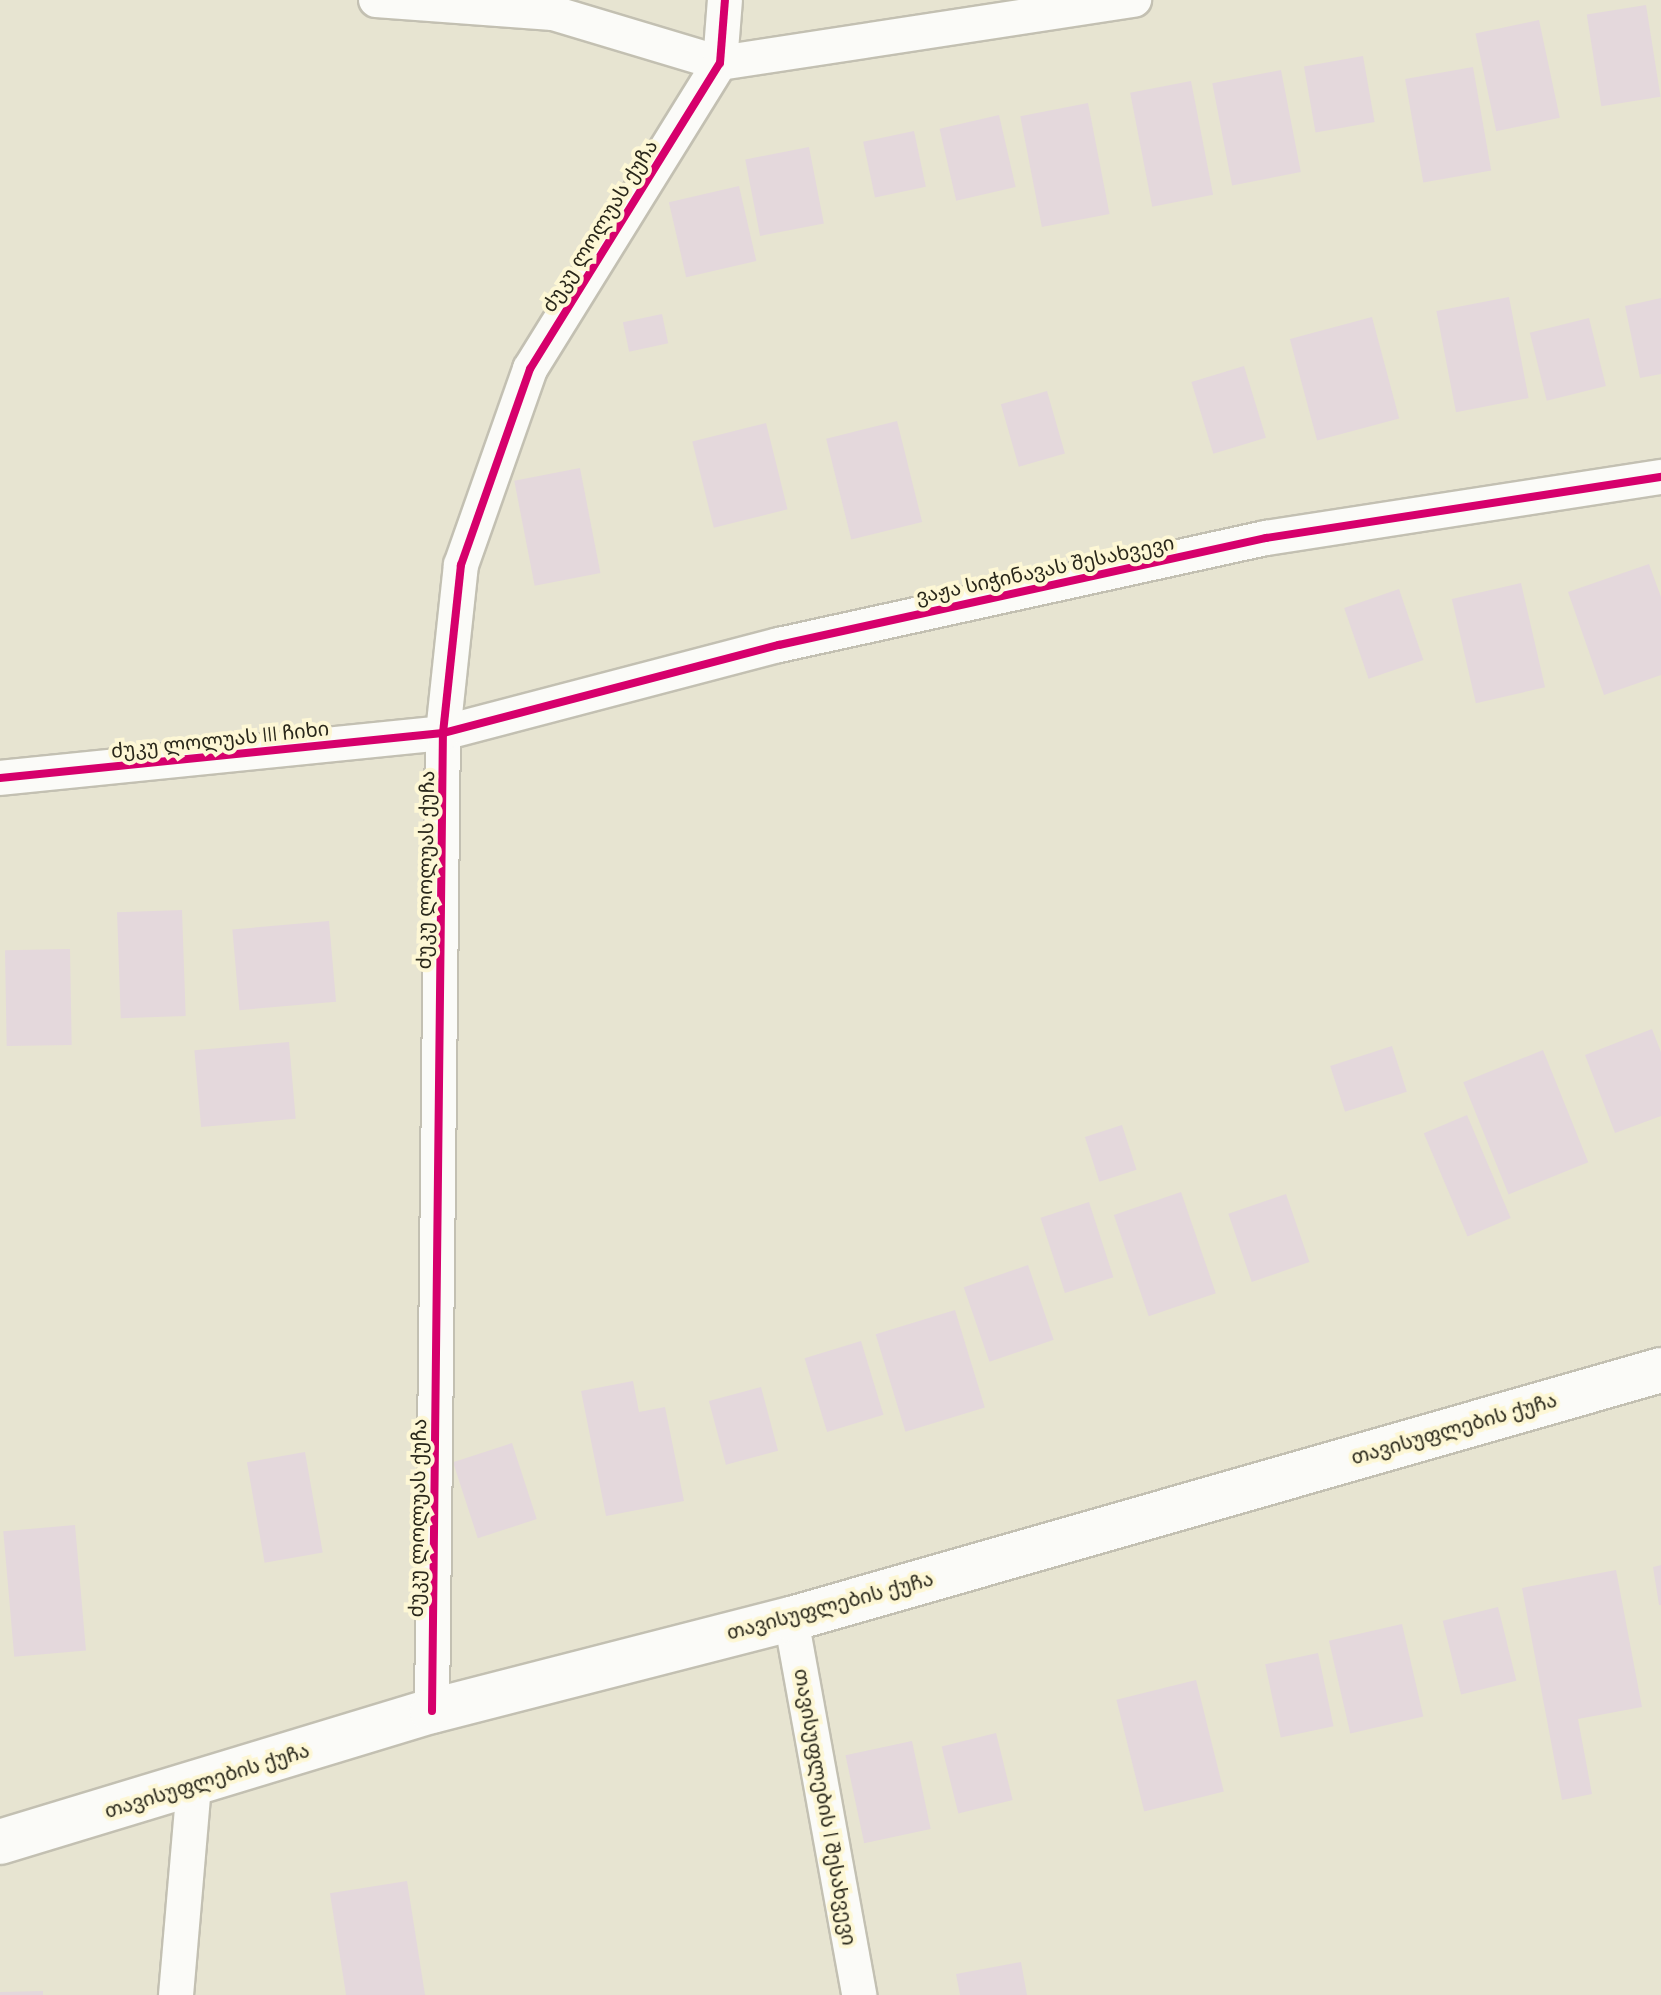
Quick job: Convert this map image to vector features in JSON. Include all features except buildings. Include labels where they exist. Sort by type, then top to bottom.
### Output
[{"type":"main road","name":"თავისუფლების ქუჩა","points":[[0,1842],[194,1786],[432,1711],[791,1619],[1661,1370]]},
{"type":"street","points":[[376,0],[553,13],[720,63],[1134,0]]},
{"type":"street","name":"ძუკუ ლოლუას ქუჩა","points":[[432,1711],[443,733],[461,565],[530,369],[720,63],[725,0]]},
{"type":"street","name":"ვაჟა სიჭინავას შესახვევი","points":[[443,733],[779,645],[1266,538],[1661,477]]},
{"type":"street","name":"ძუკუ ლოლუას III ჩიხი","points":[[0,778],[443,733]]},
{"type":"street","name":"თავისუფლების I შესახვევი","points":[[791,1619],[859,1995]]},
{"type":"street","points":[[176,1995],[194,1786]]},
{"type":"cycle path","points":[[432,1711],[443,733],[461,565],[530,369],[720,63],[725,0]]},
{"type":"cycle path","points":[[0,778],[443,733],[779,645],[1266,538],[1661,477]]}]
